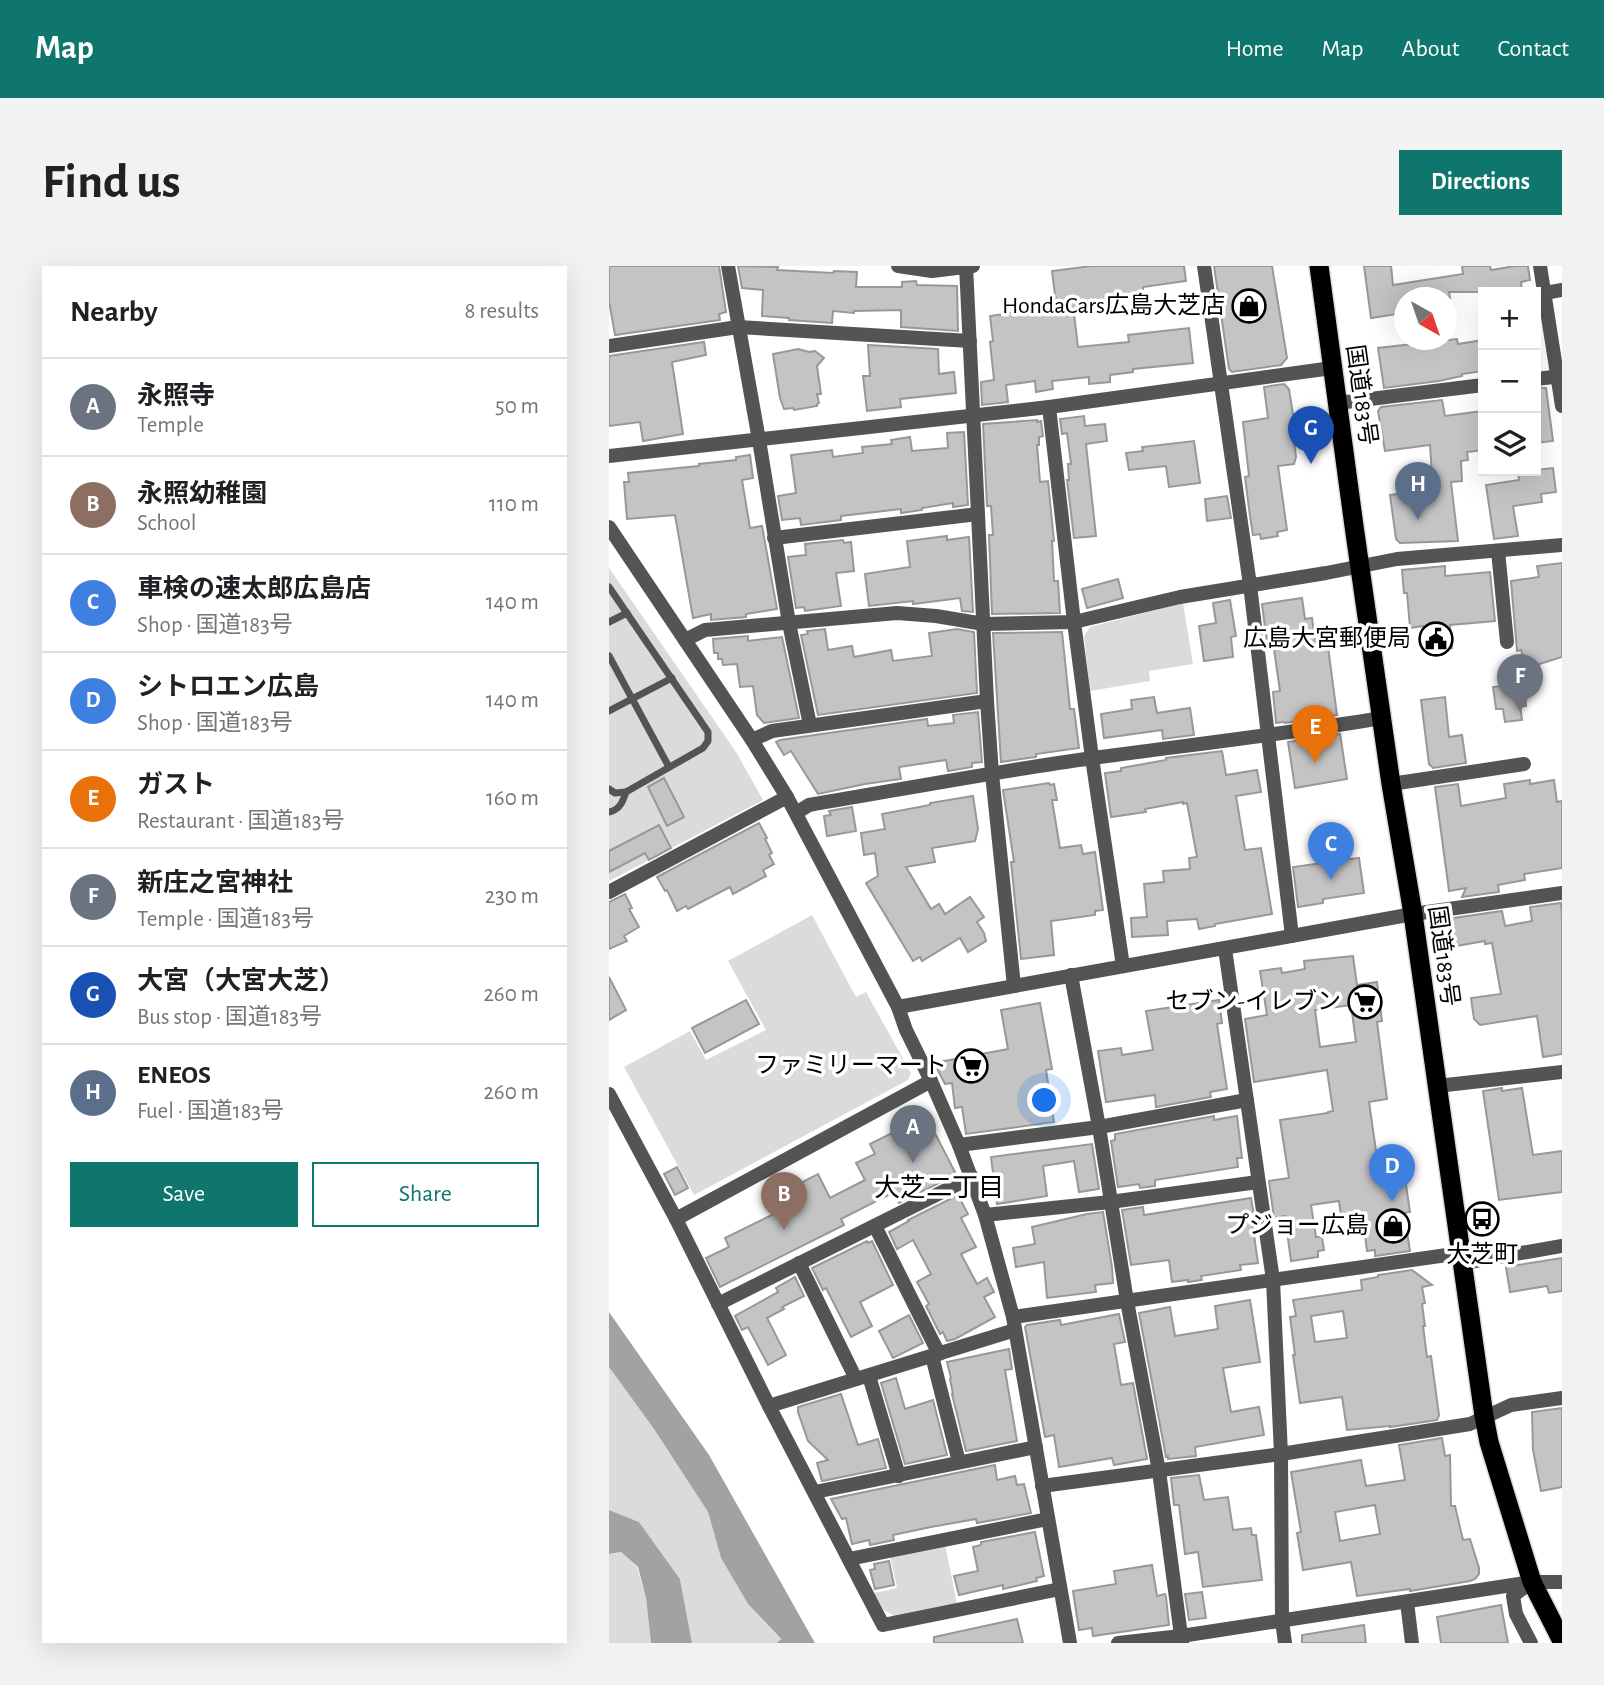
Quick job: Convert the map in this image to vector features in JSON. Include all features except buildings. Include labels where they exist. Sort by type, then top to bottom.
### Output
[{"type":"highway","name":"国道183号","points":[[1319,266],[1391,784],[1413,914],[1484,1416],[1489,1441],[1532,1582],[1562,1641]]},
{"type":"street","points":[[728,266],[789,623],[810,725]]},
{"type":"street","points":[[898,266],[932,271],[974,266]]},
{"type":"street","points":[[966,266],[987,701],[1014,986]]},
{"type":"street","points":[[1204,266],[1250,585],[1292,936]]},
{"type":"street","points":[[1540,266],[1560,376],[1562,406]]},
{"type":"street","points":[[1545,293],[1562,290]]},
{"type":"street","points":[[609,346],[738,327],[970,341]]},
{"type":"street","points":[[609,456],[1048,407],[1332,368]]},
{"type":"street","points":[[1541,378],[1560,376]]},
{"type":"street","points":[[1338,403],[1478,387]]},
{"type":"street","points":[[1048,407],[1092,758],[1123,966]]},
{"type":"street","points":[[774,538],[978,514]]},
{"type":"street","points":[[609,527],[752,740],[796,813],[898,1007],[972,1177],[1014,1324],[1070,1643]]},
{"type":"street","points":[[685,640],[705,630],[898,613],[984,624],[1074,622],[1180,597],[1397,559],[1562,545]]},
{"type":"street","points":[[1498,551],[1507,642]]},
{"type":"street","points":[[752,740],[772,731],[987,701]]},
{"type":"street","points":[[796,813],[810,805],[992,774],[1382,718]]},
{"type":"street","points":[[1391,784],[1524,764]]},
{"type":"street","points":[[609,892],[786,797]]},
{"type":"street","points":[[898,1007],[1413,914],[1562,893]]},
{"type":"street","points":[[1225,949],[1273,1280],[1281,1454],[1282,1621],[1285,1643]]},
{"type":"street","points":[[1071,975],[1159,1471],[1181,1640]]},
{"type":"street","points":[[1437,1086],[1562,1072]]},
{"type":"street","points":[[676,1219],[931,1081]]},
{"type":"street","points":[[609,1094],[676,1219],[883,1625],[1060,1590]]},
{"type":"street","points":[[959,1146],[1099,1127],[1247,1100]]},
{"type":"street","points":[[718,1304],[972,1177]]},
{"type":"street","points":[[985,1215],[1258,1182]]},
{"type":"street","points":[[875,1226],[936,1355],[959,1462]]},
{"type":"street","points":[[769,1406],[936,1355],[1014,1324],[1127,1301],[1273,1280],[1562,1246]]},
{"type":"street","points":[[799,1263],[862,1377],[899,1476]]},
{"type":"street","points":[[1042,1486],[1281,1454],[1470,1424],[1511,1405],[1562,1398]]},
{"type":"street","points":[[815,1492],[1035,1447]]},
{"type":"street","points":[[849,1559],[1048,1519]]},
{"type":"street","points":[[1118,1643],[1181,1640],[1282,1621],[1532,1582],[1562,1583]]},
{"type":"street","points":[[1532,1582],[1562,1590]]},
{"type":"street","points":[[1531,1643],[1516,1614],[1513,1596],[1532,1582]]},
{"type":"street","points":[[1407,1602],[1412,1643]]},
{"type":"lane","points":[[609,587],[708,732],[708,741],[703,748],[626,792],[615,793],[609,789]]},
{"type":"lane","points":[[609,622],[627,613]]},
{"type":"lane","points":[[609,656],[669,767]]},
{"type":"lane","points":[[609,711],[672,678]]},
{"type":"lane","points":[[609,812],[622,803],[626,792]]},
{"type":"shaded area","points":[[609,568],[736,752],[763,800],[609,881]]},
{"type":"shaded area","points":[[1183,603],[1193,664],[1149,671],[1150,681],[1090,691],[1084,636],[1090,627]]},
{"type":"shaded area","points":[[812,915],[856,997],[866,992],[911,1073],[908,1080],[694,1195],[624,1067],[690,1031],[706,1060],[766,1030],[728,961]]},
{"type":"shaded area","points":[[609,1312],[709,1455],[815,1643],[777,1643],[781,1639],[748,1604],[721,1558],[708,1512],[654,1429],[609,1367]]},
{"type":"shaded area","points":[[609,1367],[654,1429],[708,1512],[721,1558],[748,1604],[781,1640],[777,1643],[692,1643],[680,1579],[639,1522],[609,1510]]},
{"type":"shaded area","points":[[609,1510],[639,1522],[680,1579],[692,1643],[651,1643],[646,1598],[638,1567],[621,1552],[609,1554]]},
{"type":"shaded area","points":[[945,1544],[957,1604],[896,1617],[884,1610],[874,1593],[897,1588],[890,1555]]},
{"type":"shaded area","points":[[621,1552],[637,1567],[646,1598],[651,1643],[609,1643],[609,1554]]},
{"type":"place","name":"HondaCars広島大芝店","points":[[1249,306]]},
{"type":"place","name":"大宮（大宮大芝）","points":[[1311,464]]},
{"type":"place","name":"ENEOS","points":[[1418,520]]},
{"type":"place","name":"広島大宮郵便局","points":[[1436,639]]},
{"type":"place","name":"新庄之宮神社","points":[[1520,712]]},
{"type":"place","name":"ガスト","points":[[1315,763]]},
{"type":"place","name":"車検の速太郎広島店","points":[[1331,880]]},
{"type":"place","name":"セブン-イレブン","points":[[1365,1002]]},
{"type":"place","name":"ファミリーマート","points":[[971,1066]]},
{"type":"place","name":"永照寺","points":[[913,1163]]},
{"type":"place","name":"シトロエン広島","points":[[1392,1202]]},
{"type":"place","name":"大芝町","points":[[1482,1219]]},
{"type":"place","name":"プジョー広島","points":[[1393,1226]]},
{"type":"place","name":"永照幼稚園","points":[[784,1230]]},
{"type":"district","name":"大芝二丁目","points":[[939,1188]]}]
